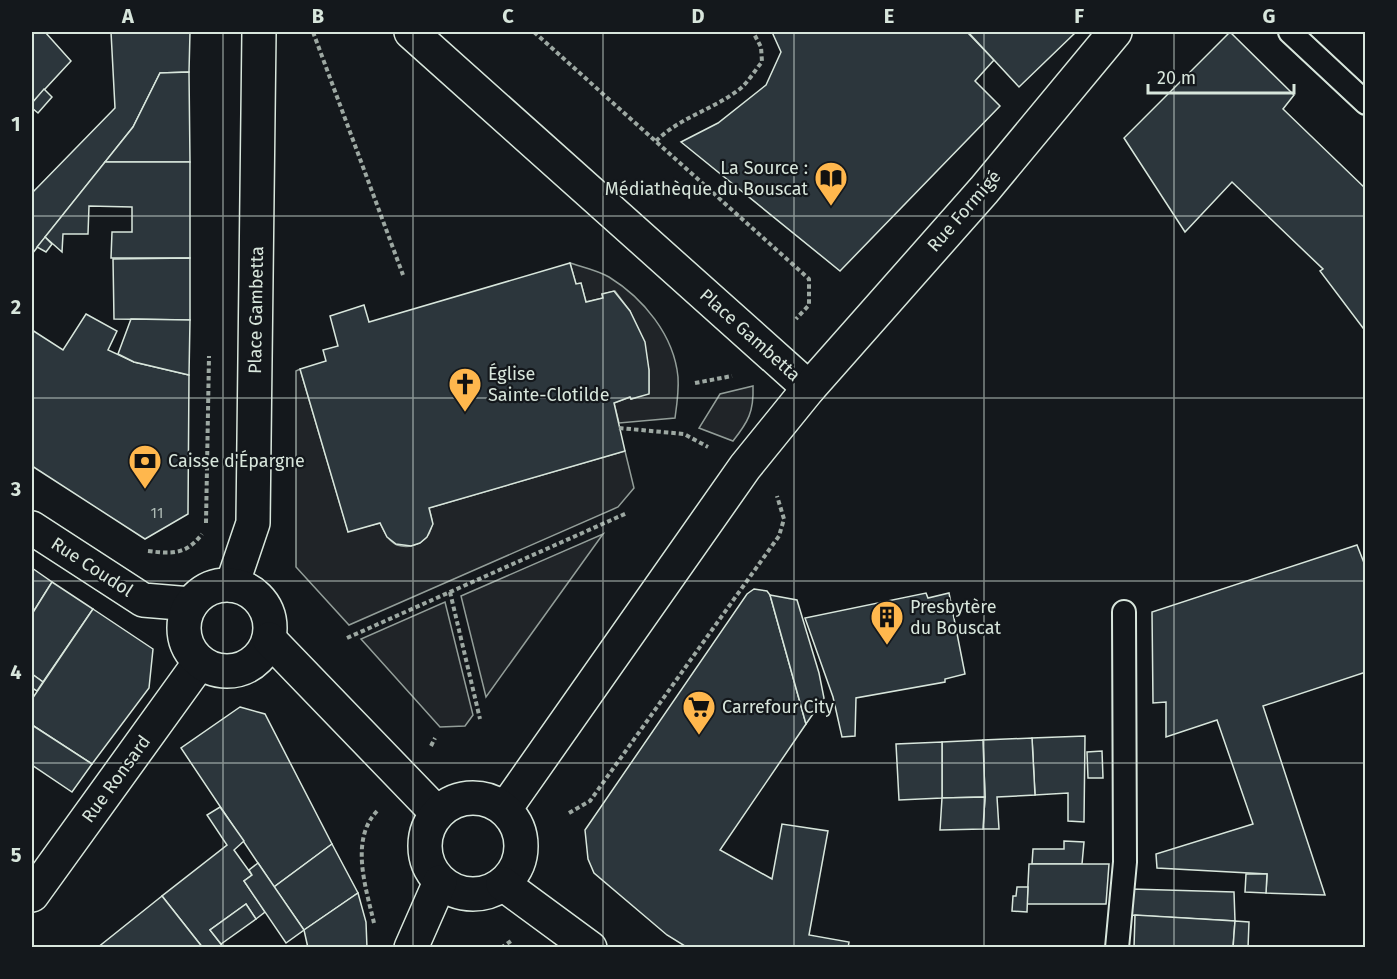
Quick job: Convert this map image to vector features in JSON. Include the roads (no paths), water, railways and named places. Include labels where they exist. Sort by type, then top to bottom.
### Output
[{"type":"street","name":"Place Gambetta","points":[[232,585],[253,523],[260,32]]},
{"type":"street","name":"Place Gambetta","points":[[411,32],[809,388],[745,467],[505,809]]},
{"type":"street","name":"Rue Formigé","points":[[809,388],[984,190],[1115,32]]},
{"type":"street","name":"Rue Coudol","points":[[32,528],[142,600],[191,604]]},
{"type":"street","points":[[232,585],[244,588],[255,595],[263,604],[270,627],[269,639],[263,652],[254,663],[241,669],[227,671],[213,669],[200,662],[191,653],[183,629],[185,616],[199,595],[209,588],[232,585]]},
{"type":"street","points":[[269,639],[437,813]]},
{"type":"street","name":"Rue Ronsard","points":[[32,895],[200,662]]},
{"type":"street","points":[[477,797],[492,801],[505,809],[514,820],[520,833],[519,861],[513,874],[503,884],[488,892],[471,894],[454,891],[440,882],[425,856],[424,841],[428,826],[437,813],[448,804],[462,798],[477,797]]},
{"type":"street","points":[[411,948],[440,882]]},
{"type":"street","points":[[503,884],[590,948]]},
{"type":"lane","points":[[1290,32],[1365,104]]},
{"type":"lane","points":[[1117,948],[1125,862],[1124,612]]},
{"type":"place","name":"La Source : Médiathèque du Bouscat","points":[[831,207]]},
{"type":"place","name":"Église Sainte-Clotilde","points":[[465,413]]},
{"type":"place","name":"Caisse d'Épargne","points":[[145,490]]},
{"type":"place","name":"Presbytère du Bouscat","points":[[887,646]]},
{"type":"place","name":"Carrefour City","points":[[699,736]]}]
